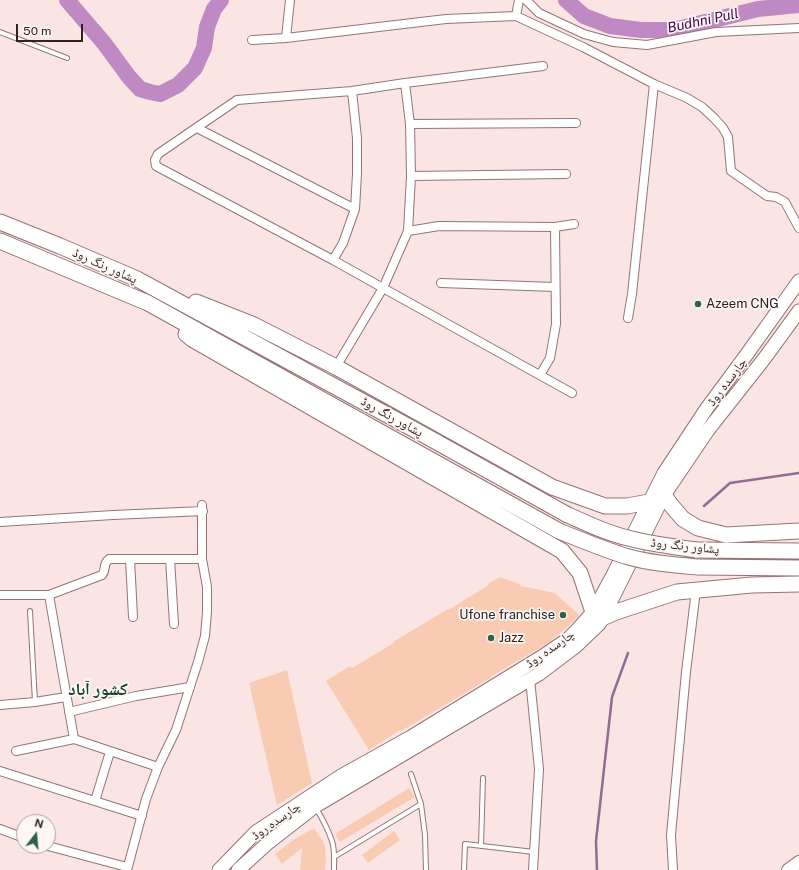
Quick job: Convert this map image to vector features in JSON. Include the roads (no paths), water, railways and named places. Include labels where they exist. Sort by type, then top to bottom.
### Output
[{"type":"highway","name":"پشاور رنگ روڈ","points":[[0,222],[137,279],[566,514],[600,529],[632,539],[696,550],[799,551]]},
{"type":"highway","name":"پشاور رنگ روڈ","points":[[0,241],[148,303],[559,531],[593,545],[626,556],[662,563],[698,567],[799,568]]},
{"type":"highway","points":[[137,279],[254,325],[336,367],[552,487],[605,506],[627,506],[649,502]]},
{"type":"highway","points":[[148,303],[192,339],[562,550],[580,573],[598,615],[616,612],[677,592],[752,585],[799,584]]},
{"type":"highway","points":[[664,495],[683,519],[698,528],[726,535],[799,531]]},
{"type":"main road","name":"چارسدہ روڈ","points":[[219,870],[256,832],[539,674],[576,646],[599,624],[598,615],[614,573],[664,473],[707,408],[799,281]]},
{"type":"main road","name":"چارسدہ روڈ","points":[[238,870],[341,776],[411,737],[553,649],[598,615],[664,495],[708,430],[764,359],[799,311]]},
{"type":"street","points":[[286,38],[290,0]]},
{"type":"street","points":[[516,16],[519,0]]},
{"type":"street","points":[[526,0],[539,13],[584,34],[613,42],[647,45],[716,32],[799,28]]},
{"type":"street","points":[[252,40],[286,38],[446,20],[516,16],[584,47],[654,84],[687,98],[702,107],[723,128],[728,137],[731,171],[767,196],[776,197],[785,202],[799,228]]},
{"type":"street","points":[[543,66],[405,83],[352,92],[237,100],[158,154],[155,160],[156,166],[333,260],[572,393]]},
{"type":"street","points":[[336,367],[383,288],[408,231],[411,176],[410,124],[405,83]]},
{"type":"street","points":[[628,318],[632,294],[654,84]]},
{"type":"street","points":[[333,260],[343,243],[355,209],[357,138],[352,92]]},
{"type":"street","points":[[410,124],[576,123]]},
{"type":"street","points":[[197,128],[355,209]]},
{"type":"street","points":[[411,176],[566,174]]},
{"type":"street","points":[[408,231],[439,226],[555,227],[574,224]]},
{"type":"street","points":[[540,375],[550,358],[556,324],[555,227]]},
{"type":"street","points":[[441,283],[555,287]]},
{"type":"street","points":[[0,522],[121,515],[202,508],[202,559],[207,587],[205,636],[176,730],[158,767],[151,786],[127,868],[56,848]]},
{"type":"street","points":[[0,595],[49,595],[102,575],[104,573],[106,562],[109,559],[202,559]]},
{"type":"street","points":[[130,559],[133,617]]},
{"type":"street","points":[[170,559],[174,624]]},
{"type":"street","points":[[673,870],[671,835],[686,672],[696,590]]},
{"type":"street","points":[[49,595],[74,740]]},
{"type":"street","points":[[530,679],[539,769],[533,870]]},
{"type":"street","points":[[69,712],[136,696],[190,687]]},
{"type":"street","points":[[0,705],[35,702],[66,697]]},
{"type":"street","points":[[16,751],[74,740],[158,767]]},
{"type":"street","points":[[95,801],[110,752]]},
{"type":"street","points":[[0,771],[142,816]]},
{"type":"street","points":[[0,829],[16,835]]},
{"type":"street","points":[[788,870],[799,862]]},
{"type":"lane","points":[[0,32],[67,58]]},
{"type":"lane","points":[[30,611],[35,702]]},
{"type":"lane","points":[[411,774],[420,804],[425,835],[426,870]]},
{"type":"lane","points":[[480,846],[483,778]]},
{"type":"lane","points":[[312,802],[322,818],[332,842],[334,870]]},
{"type":"lane","points":[[334,857],[420,804]]},
{"type":"lane","points":[[464,870],[465,844],[534,852]]},
{"type":"waterway","name":"Budhni Pull","points":[[67,0],[104,43],[129,77],[140,89],[160,94],[178,85],[195,68],[204,48],[207,27],[214,9],[221,0]]},
{"type":"waterway","name":"Budhni Pull","points":[[566,0],[584,16],[610,26],[641,30],[673,30],[758,9],[799,5]]},
{"type":"waterway","points":[[704,506],[730,483],[799,473]]},
{"type":"waterway","points":[[597,870],[596,841],[612,697],[628,653]]},
{"type":"place","name":"Azeem CNG","points":[[698,304]]},
{"type":"place","name":"Ufone franchise","points":[[563,615]]},
{"type":"place","name":"Jazz","points":[[491,638]]},
{"type":"district","name":"کشور آباد","points":[[98,690]]}]
